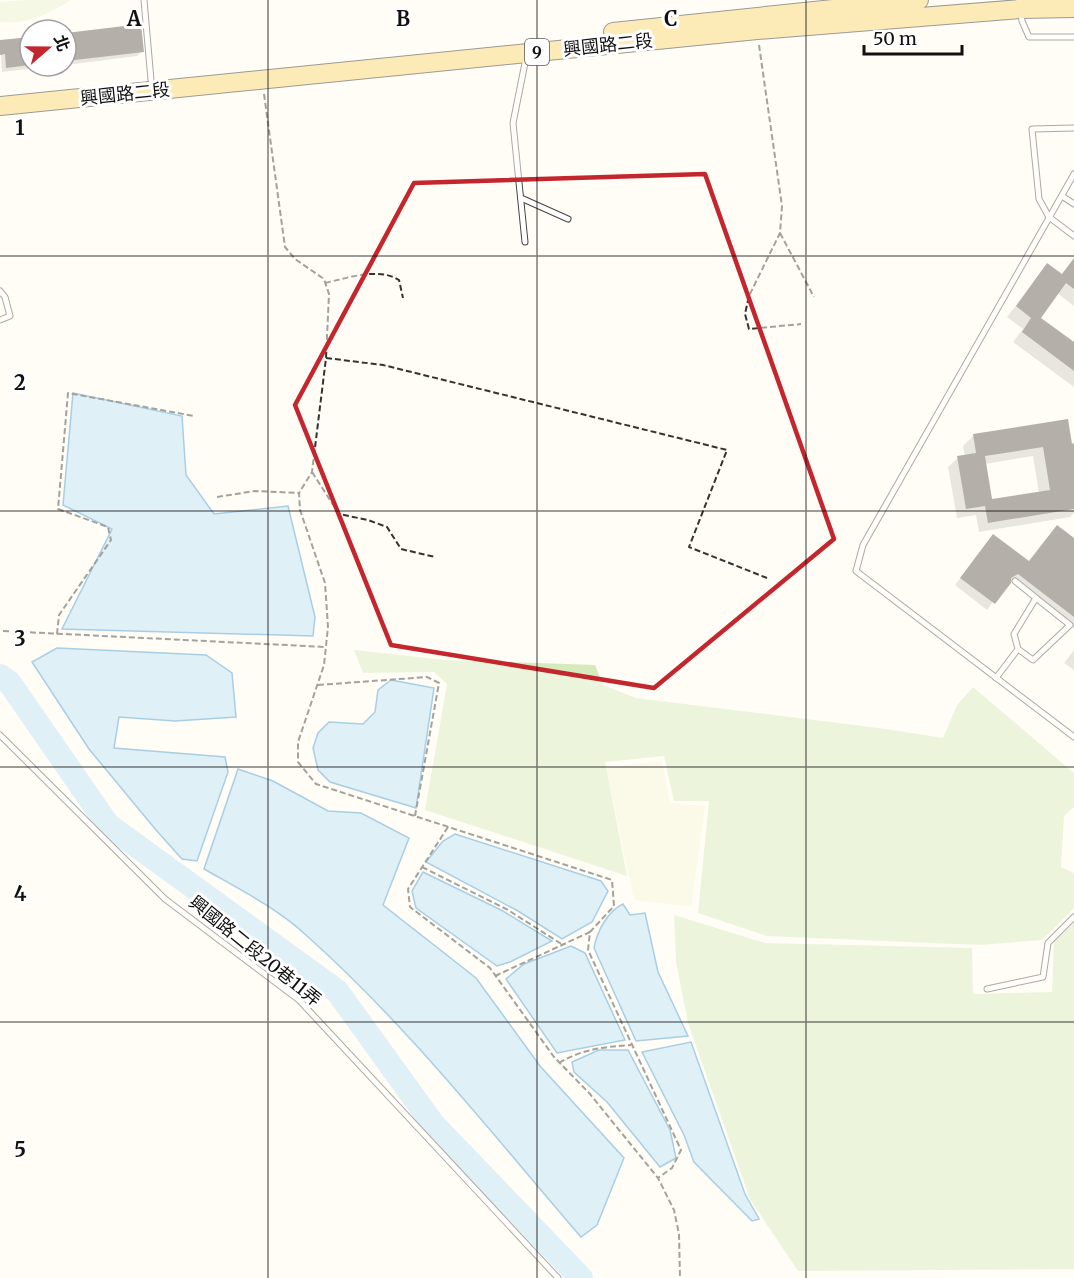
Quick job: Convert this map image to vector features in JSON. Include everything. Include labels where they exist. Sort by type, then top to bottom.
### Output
[{"type":"main road","name":"興國路二段","points":[[0,94],[919,0]]},
{"type":"main road","name":"興國路二段","points":[[0,106],[1019,4],[1074,8]]},
{"type":"lane","points":[[144,0],[151,80]]},
{"type":"lane","points":[[1019,4],[1022,21],[1029,37],[1074,37]]},
{"type":"lane","points":[[525,242],[513,123],[527,53]]},
{"type":"lane","points":[[1074,128],[1032,129],[1039,199],[1050,217],[1074,236]]},
{"type":"lane","points":[[1074,174],[864,545],[856,571],[1074,737]]},
{"type":"lane","points":[[1062,196],[1074,204]]},
{"type":"lane","points":[[521,198],[568,219]]},
{"type":"lane","points":[[0,291],[5,297],[10,316],[0,320]]},
{"type":"lane","points":[[1015,580],[1070,625],[1034,660],[1018,649],[1014,634],[1036,598]]},
{"type":"lane","points":[[996,678],[1018,649]]},
{"type":"lane","name":"興國路二段20巷11弄","points":[[0,735],[165,899],[299,1000],[558,1278]]},
{"type":"lane","points":[[987,989],[1043,977],[1048,943],[1074,917]]},
{"type":"path","points":[[757,30],[782,206],[780,233],[749,296],[745,314],[749,328],[801,324]]},
{"type":"path","points":[[262,79],[285,247],[295,259],[324,279],[329,294],[326,358],[312,472],[299,493],[300,510],[325,583],[328,627],[318,685],[298,742],[298,762],[316,784],[612,880],[614,906],[590,932],[495,976]]},
{"type":"path","points":[[780,233],[814,297]]},
{"type":"path","points":[[325,283],[363,275],[390,274],[399,280],[403,298]]},
{"type":"path","points":[[326,358],[383,364],[727,450],[689,547],[767,578]]},
{"type":"path","points":[[57,634],[59,615],[111,540],[108,527],[58,508],[68,393],[194,416]]},
{"type":"path","points":[[312,472],[339,514],[387,527],[401,549],[435,557]]},
{"type":"path","points":[[217,497],[255,491],[299,493]]},
{"type":"path","points":[[3,631],[326,646]]},
{"type":"path","points":[[318,685],[428,677],[439,683],[415,816]]},
{"type":"path","points":[[448,827],[408,890],[410,907],[490,968],[559,1063],[590,1094],[658,1178],[674,1210],[679,1234],[680,1278]]},
{"type":"path","points":[[422,867],[508,910],[563,945]]},
{"type":"path","points":[[590,932],[588,950],[630,1045],[681,1150],[672,1168],[658,1178]]},
{"type":"path","points":[[559,1063],[574,1054],[598,1047],[630,1045]]},
{"type":"highlighted area","points":[[705,174],[834,539],[654,688],[391,645],[295,405],[414,183]]},
{"type":"shaded area","points":[[662,761],[670,803],[705,806],[691,907],[634,900],[606,768]]},
{"type":"green space","points":[[71,0],[37,17],[18,18],[18,22],[0,22],[0,2]]},
{"type":"green space","points":[[354,650],[445,660],[595,665],[603,685],[636,698],[943,738],[957,705],[973,687],[1074,773],[1074,807],[1064,816],[1061,867],[1074,873],[1074,908],[1042,940],[979,945],[767,936],[698,913],[709,801],[674,801],[664,756],[605,762],[627,876],[425,810],[447,684],[434,672],[363,673]]},
{"type":"green space","points":[[674,915],[765,943],[972,948],[973,994],[1052,992],[1054,941],[1074,923],[1074,1269],[798,1271],[750,1199],[688,1023],[676,962]]},
{"type":"water","points":[[73,393],[182,416],[186,475],[214,514],[288,506],[315,617],[313,636],[62,629],[112,529],[63,505]]},
{"type":"water","points":[[57,648],[206,655],[232,673],[236,717],[175,721],[119,717],[114,748],[225,757],[228,772],[197,861],[182,859],[89,749],[32,662]]},
{"type":"water","points":[[391,680],[434,688],[416,808],[330,782],[318,770],[313,748],[318,733],[329,722],[363,724],[375,712],[378,690]]},
{"type":"water","points":[[238,769],[273,781],[328,811],[361,813],[409,838],[383,905],[476,978],[540,1066],[624,1158],[597,1225],[581,1237],[449,1082],[344,971],[283,917],[204,869]]},
{"type":"water","points":[[455,834],[601,881],[608,891],[592,922],[562,939],[518,911],[426,862],[443,841]]},
{"type":"water","points":[[423,872],[503,911],[552,941],[497,966],[416,908],[412,891]]},
{"type":"water","points":[[623,904],[630,915],[645,913],[658,972],[688,1036],[636,1041],[594,948],[604,922]]},
{"type":"water","points":[[571,946],[585,953],[625,1040],[557,1053],[506,979],[524,964]]},
{"type":"water","points":[[691,1042],[745,1194],[759,1219],[752,1221],[694,1162],[684,1135],[642,1052]]},
{"type":"water","points":[[599,1050],[628,1050],[670,1130],[676,1158],[660,1167],[607,1102],[574,1072],[572,1062]]},
{"type":"building","points":[[141,24],[144,52],[78,60],[78,32]]},
{"type":"building","points":[[18,38],[18,66],[6,68],[5,54],[0,55],[0,40]]},
{"type":"building","points":[[1074,258],[1074,289],[1066,283],[1041,318],[1074,342],[1074,371],[1022,332],[1031,318],[1016,306],[1047,263],[1062,274]]},
{"type":"building","points":[[1068,419],[1072,444],[1074,443],[1074,509],[988,523],[985,506],[966,509],[957,456],[976,453],[973,434]],"holes":[[[1043,447],[1050,490],[992,499],[985,456]]]},
{"type":"building","points":[[1057,525],[1074,538],[1074,617],[1018,574],[1011,578],[1011,583],[995,604],[960,578],[993,534],[1029,561]]},
{"type":"waterway","points":[[0,676],[9,682],[108,825],[337,991],[433,1124],[581,1278]]}]
